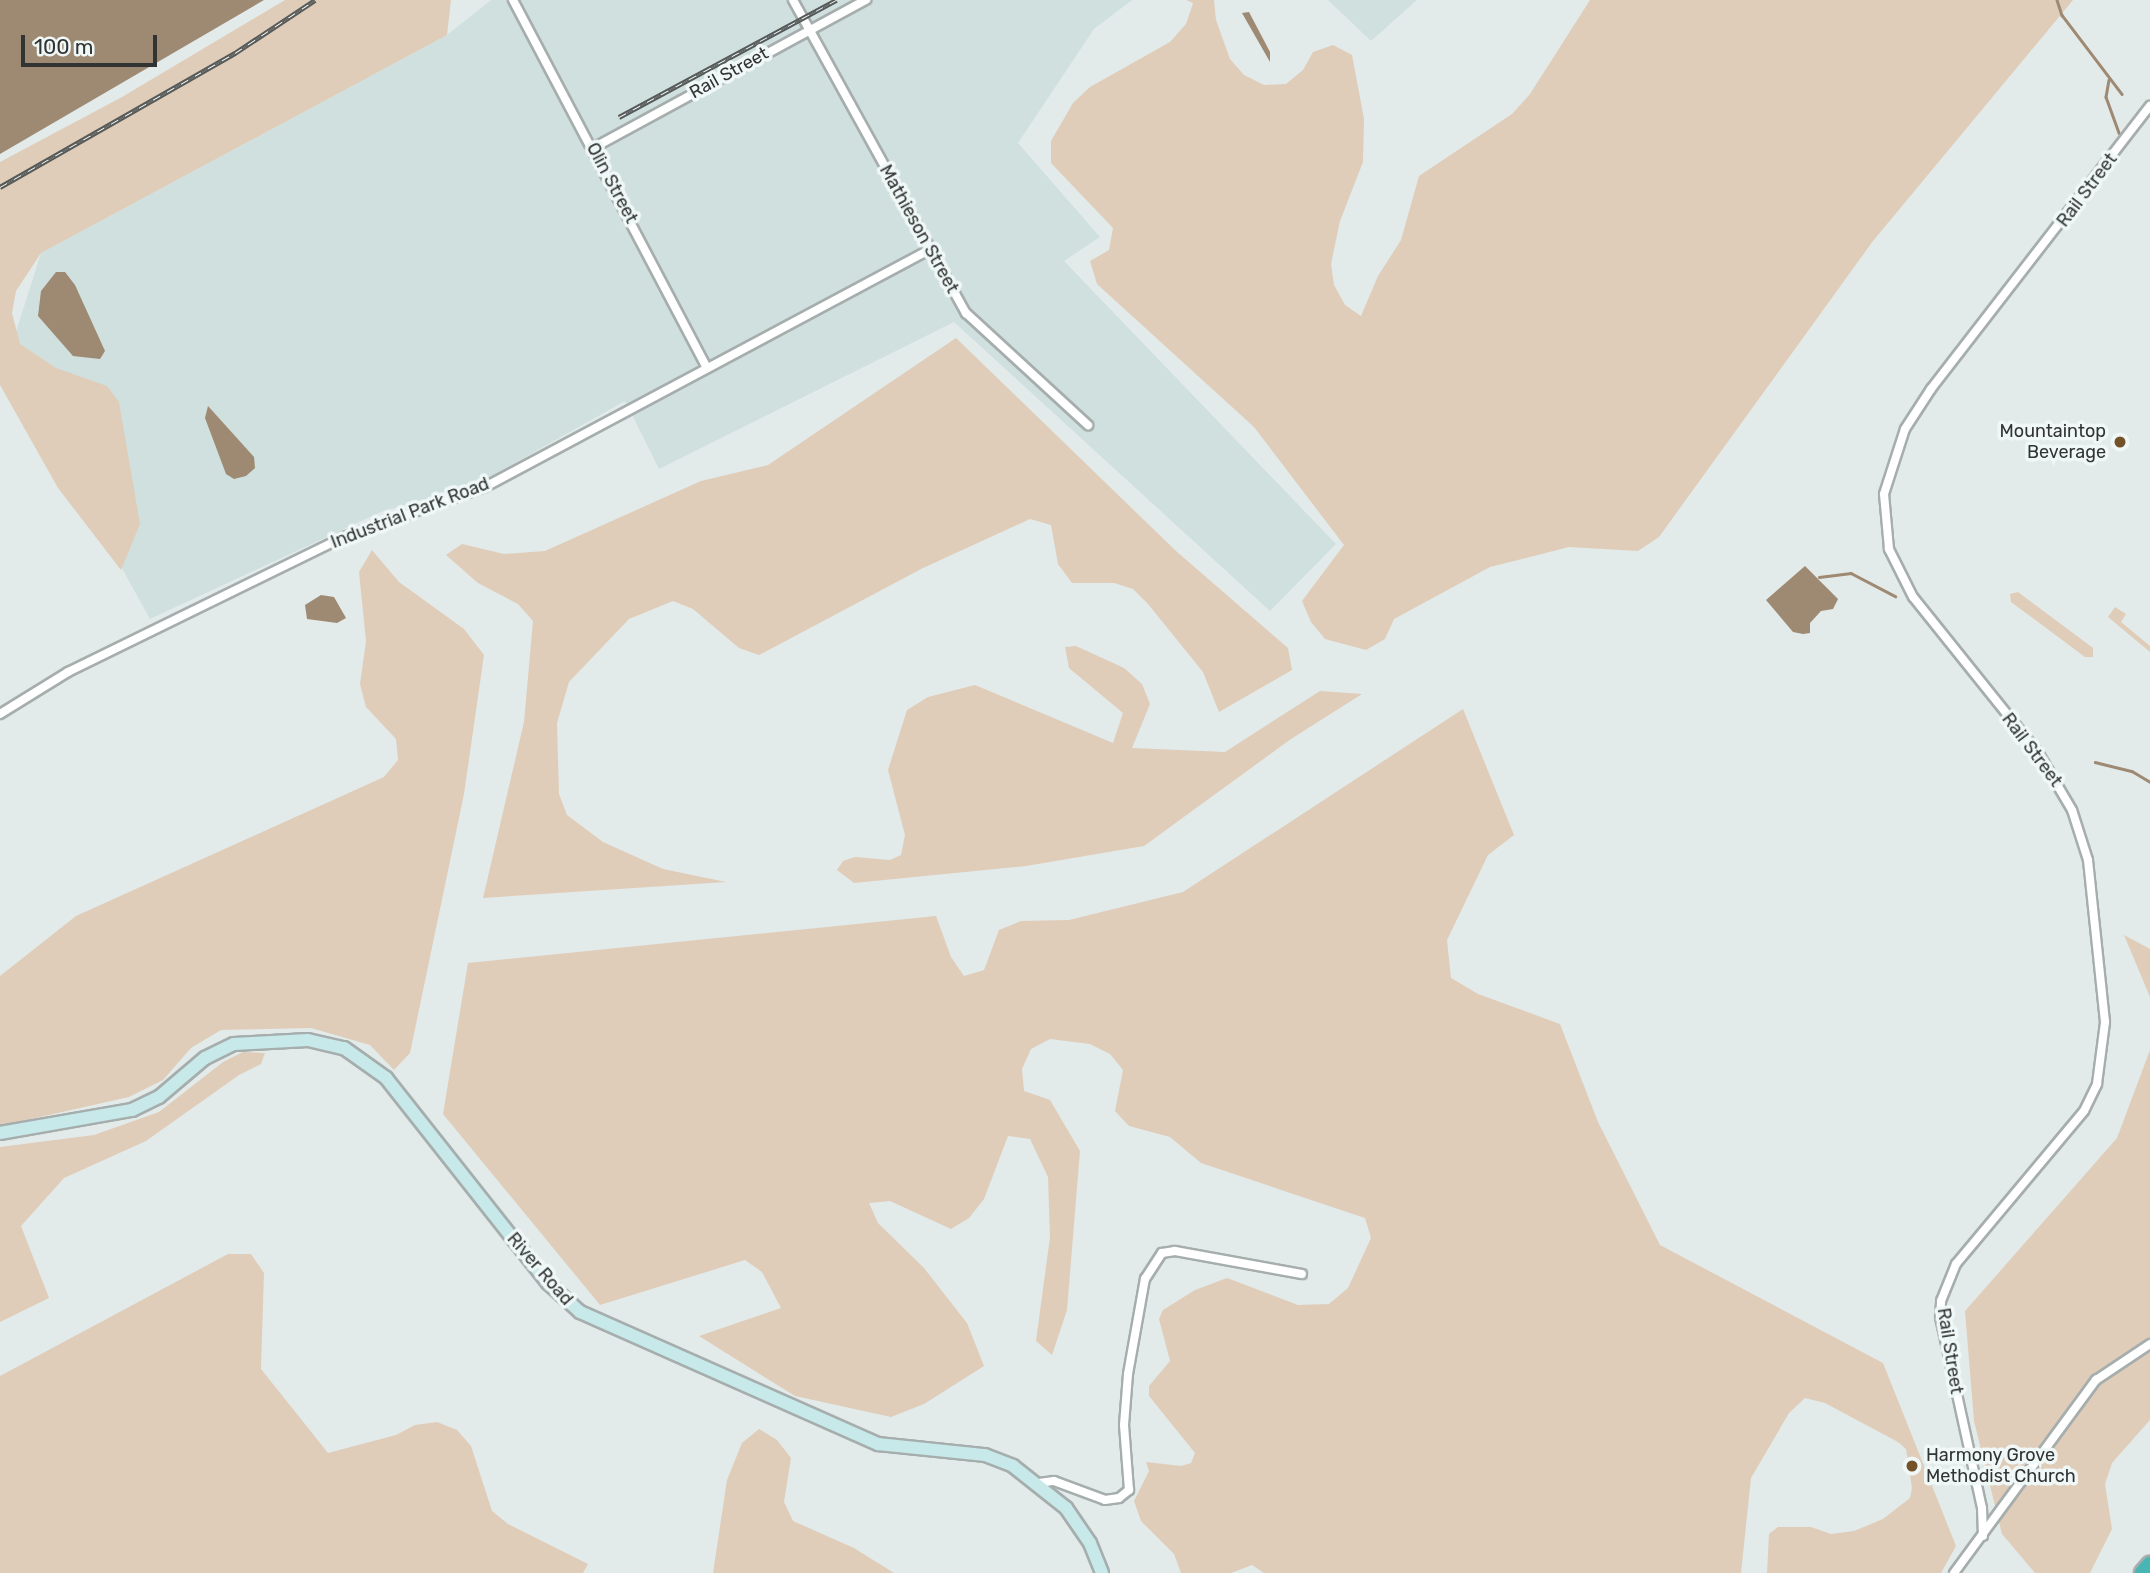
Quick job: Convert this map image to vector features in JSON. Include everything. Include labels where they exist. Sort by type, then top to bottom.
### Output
[{"type":"highway","points":[[2143,1573],[2150,1565]]},
{"type":"street","name":"Olin Street","points":[[513,0],[707,368]]},
{"type":"street","name":"Mathieson Street","points":[[793,0],[966,313],[1088,425]]},
{"type":"street","name":"Rail Street","points":[[593,148],[866,0]]},
{"type":"street","name":"Rail Street","points":[[1983,1536],[1982,1508],[1940,1317],[1941,1301],[1956,1264],[2084,1111],[2097,1084],[2105,1022],[2088,860],[2072,810],[2039,754],[1913,597],[1889,549],[1884,494],[1905,429],[1931,390],[2150,106]]},
{"type":"street","name":"Industrial Park Road","points":[[0,714],[68,672],[341,538],[485,486],[929,250]]},
{"type":"street","name":"River Road","points":[[0,1133],[131,1110],[159,1097],[205,1058],[234,1044],[280,1039],[332,1044],[355,1053],[386,1078],[548,1283],[589,1318],[870,1441],[985,1455],[1039,1483],[1081,1527],[1102,1573]]},
{"type":"street","points":[[1039,1483],[1054,1481],[1105,1500],[1119,1498],[1129,1490],[1124,1424],[1128,1374],[1145,1279],[1161,1253],[1175,1251],[1302,1274]]},
{"type":"street","points":[[1954,1573],[1983,1536],[2016,1484],[2096,1380],[2150,1344]]},
{"type":"shaded area","points":[[0,0],[264,0],[0,154]]},
{"type":"shaded area","points":[[285,0],[451,0],[447,35],[41,253],[16,291],[12,313],[20,344],[56,368],[107,386],[119,402],[140,524],[121,570],[58,488],[0,385],[0,162],[122,97]]},
{"type":"shaded area","points":[[491,0],[1132,0],[1094,29],[1018,143],[1100,237],[1064,261],[1336,544],[1270,611],[954,322],[659,469],[625,401],[470,488],[383,511],[150,619],[7,360],[41,253],[447,35]]},
{"type":"shaded area","points":[[1186,0],[1214,0],[1216,20],[1230,59],[1244,75],[1264,85],[1286,84],[1303,70],[1313,52],[1333,45],[1352,55],[1364,119],[1363,162],[1340,221],[1331,264],[1334,285],[1345,305],[1361,316],[1378,276],[1401,240],[1419,176],[1512,114],[1530,94],[1590,0],[2073,0],[1873,241],[1659,537],[1638,551],[1569,547],[1490,567],[1394,619],[1385,639],[1366,650],[1325,639],[1311,622],[1302,601],[1344,545],[1254,427],[1097,284],[1090,261],[1109,250],[1113,228],[1051,163],[1051,141],[1073,103],[1090,87],[1170,42],[1186,24],[1193,3]]},
{"type":"shaded area","points":[[1328,0],[1417,0],[1371,41]]},
{"type":"shaded area","points":[[1249,12],[1270,52],[1270,62],[1242,13]]},
{"type":"shaded area","points":[[56,272],[65,272],[75,285],[105,351],[100,359],[73,356],[38,316],[41,291]]},
{"type":"shaded area","points":[[956,338],[1176,551],[1288,648],[1292,670],[1219,712],[1203,672],[1148,604],[1133,589],[1114,583],[1072,583],[1058,564],[1051,525],[1030,519],[923,568],[759,655],[739,648],[693,609],[673,601],[629,619],[569,682],[557,723],[559,794],[567,815],[603,842],[663,869],[726,882],[483,898],[524,722],[533,621],[518,604],[478,583],[446,555],[462,544],[504,554],[545,551],[701,481],[768,465]]},
{"type":"shaded area","points":[[208,406],[254,457],[255,468],[246,476],[234,479],[226,474],[205,418]]},
{"type":"shaded area","points":[[372,550],[399,582],[464,629],[484,655],[464,794],[410,1053],[394,1070],[370,1045],[311,1028],[221,1030],[191,1048],[163,1080],[129,1097],[0,1126],[0,976],[76,916],[384,777],[398,760],[396,739],[366,707],[360,684],[366,641],[359,572]]},
{"type":"shaded area","points":[[1805,566],[1838,599],[1833,609],[1821,611],[1810,623],[1810,633],[1803,634],[1793,632],[1766,600]]},
{"type":"shaded area","points":[[2018,592],[2093,648],[2093,657],[2085,657],[2011,602],[2010,594]]},
{"type":"shaded area","points":[[321,595],[334,597],[346,618],[337,623],[307,619],[305,605]]},
{"type":"shaded area","points":[[2115,607],[2126,614],[2121,622],[2150,646],[2150,652],[2108,617]]},
{"type":"shaded area","points":[[1076,646],[1124,668],[1142,684],[1150,704],[1132,748],[1225,752],[1320,691],[1362,694],[1291,739],[1144,846],[1026,866],[854,883],[837,870],[843,861],[855,857],[890,860],[901,855],[905,835],[888,770],[907,710],[928,697],[975,685],[1113,743],[1123,713],[1069,668],[1065,647]]},
{"type":"shaded area","points":[[1463,709],[1514,835],[1488,855],[1447,940],[1451,978],[1478,994],[1560,1024],[1598,1122],[1660,1245],[1883,1363],[1956,1546],[1941,1573],[1767,1573],[1769,1534],[1778,1527],[1811,1527],[1831,1534],[1854,1531],[1883,1519],[1910,1498],[1912,1488],[1906,1449],[1898,1442],[1825,1403],[1805,1398],[1789,1413],[1751,1478],[1741,1573],[1264,1573],[1252,1565],[1231,1573],[1181,1573],[1174,1554],[1141,1521],[1134,1501],[1149,1471],[1146,1462],[1181,1466],[1191,1463],[1195,1453],[1149,1396],[1149,1386],[1170,1361],[1159,1319],[1163,1310],[1195,1290],[1227,1278],[1298,1305],[1329,1304],[1348,1288],[1371,1238],[1365,1218],[1201,1163],[1170,1137],[1129,1126],[1115,1111],[1123,1070],[1110,1054],[1090,1044],[1050,1039],[1031,1049],[1022,1069],[1024,1091],[1050,1100],[1080,1151],[1067,1310],[1052,1355],[1036,1341],[1050,1237],[1048,1177],[1030,1139],[1008,1136],[984,1199],[969,1218],[951,1229],[890,1201],[869,1203],[878,1223],[924,1268],[967,1323],[984,1366],[924,1404],[891,1417],[795,1396],[699,1336],[781,1308],[762,1272],[745,1260],[600,1305],[443,1114],[468,963],[936,916],[951,957],[964,976],[984,970],[999,930],[1021,921],[1069,920],[1183,892]]},
{"type":"shaded area","points":[[2124,935],[2150,949],[2150,997]]},
{"type":"shaded area","points":[[2150,1050],[2150,1420],[2112,1463],[2105,1484],[2112,1529],[2090,1573],[2035,1573],[2002,1534],[1974,1421],[1965,1311],[2117,1138]]},
{"type":"shaded area","points":[[243,1052],[265,1053],[261,1064],[239,1075],[146,1141],[64,1178],[21,1226],[49,1298],[0,1322],[0,1147],[94,1135],[159,1112],[223,1062]]},
{"type":"shaded area","points":[[228,1254],[251,1254],[264,1273],[261,1369],[328,1453],[396,1435],[415,1425],[437,1422],[457,1430],[471,1446],[492,1511],[508,1524],[588,1564],[583,1573],[0,1573],[0,1376]]},
{"type":"shaded area","points":[[759,1429],[777,1440],[791,1458],[784,1502],[793,1521],[854,1548],[894,1573],[713,1573],[727,1480],[742,1443]]},
{"type":"waterway","points":[[2057,0],[2062,15],[2122,94]]},
{"type":"waterway","points":[[2109,80],[2106,97],[2119,133]]},
{"type":"waterway","points":[[1819,577],[1851,573],[1895,596]]},
{"type":"waterway","points":[[2095,762],[2132,771],[2150,782]]},
{"type":"railway","points":[[0,187],[235,53],[315,0]]},
{"type":"railway","points":[[619,117],[836,0]]},
{"type":"place","name":"Mountaintop Beverage","points":[[2120,442]]},
{"type":"place","name":"Harmony Grove Methodist Church","points":[[1912,1466]]}]
